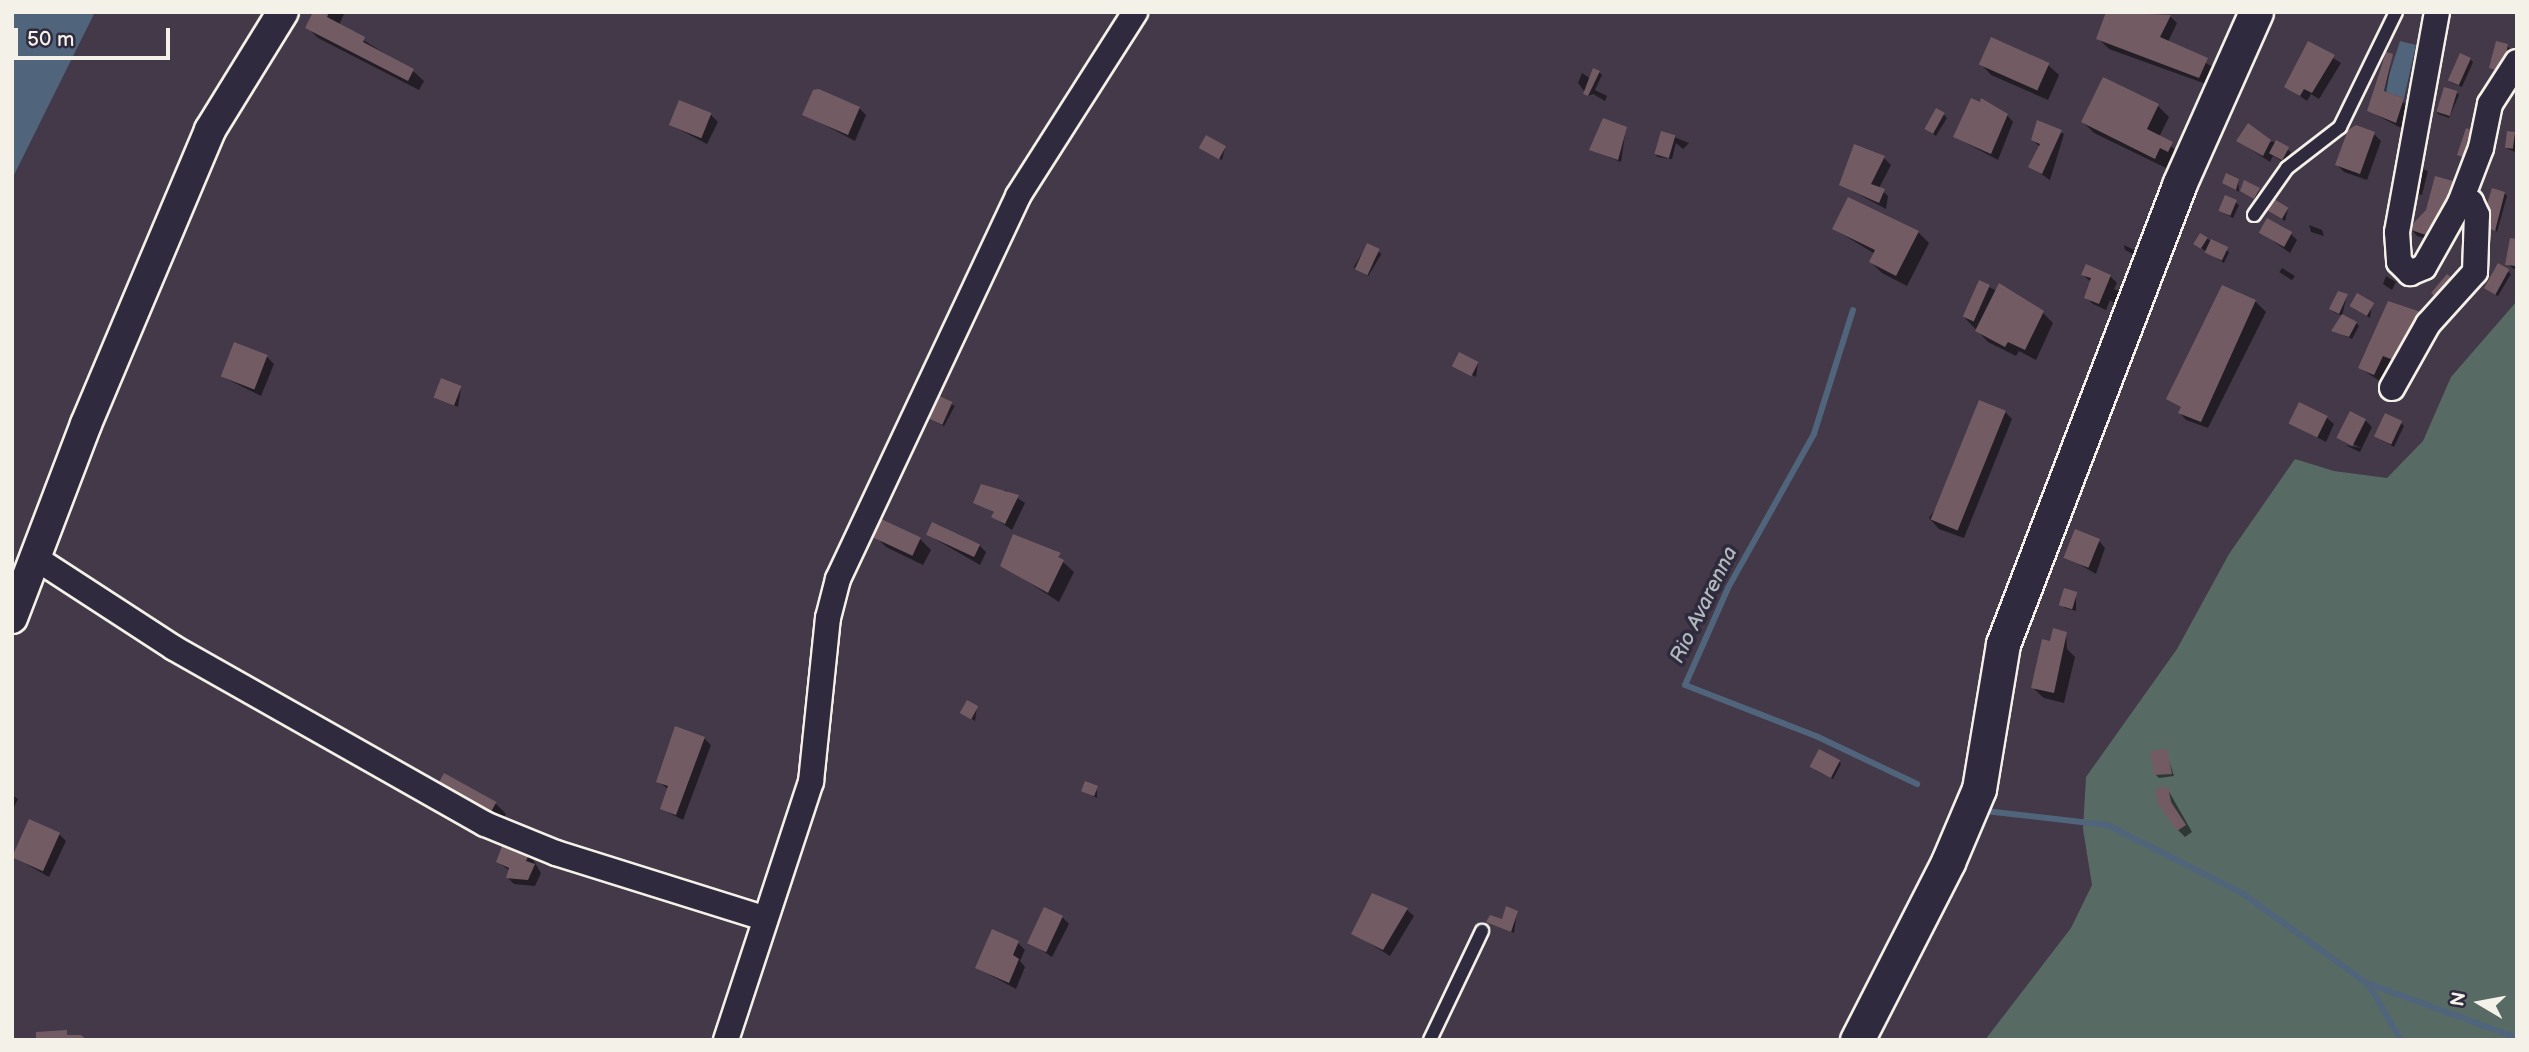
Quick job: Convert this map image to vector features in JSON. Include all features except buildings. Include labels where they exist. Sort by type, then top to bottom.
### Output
[{"type":"main road","points":[[1857,1040],[1948,862],[1979,789],[2003,644],[2179,185],[2256,12]]},
{"type":"street","points":[[12,618],[34,557],[209,130],[283,12]]},
{"type":"street","points":[[726,1040],[763,918],[811,782],[828,618],[838,579],[1018,196],[1135,12]]},
{"type":"street","points":[[2437,12],[2397,232],[2398,254],[2404,270],[2418,273],[2424,267],[2460,203],[2481,148],[2490,104],[2517,62]]},
{"type":"street","points":[[2392,388],[2428,324],[2475,272],[2477,215],[2472,202],[2460,203]]},
{"type":"street","points":[[34,557],[174,648],[485,824],[556,853],[763,918]]},
{"type":"lane","points":[[2254,215],[2287,168],[2340,127],[2396,12]]},
{"type":"lane","points":[[1430,1040],[1482,931]]},
{"type":"green space","points":[[2517,301],[2517,1040],[1985,1040],[2071,928],[2092,885],[2083,829],[2086,777],[2177,649],[2229,554],[2295,459],[2334,471],[2387,478],[2423,441],[2451,377]]},
{"type":"water","points":[[12,12],[95,12],[12,179]]},
{"type":"water","points":[[2400,41],[2416,45],[2404,98],[2384,91]]},
{"type":"waterway","name":"Rio Avarenna","points":[[1853,310],[1814,434],[1728,588],[1685,685],[1816,736],[1917,784]]},
{"type":"waterway","points":[[1985,811],[2107,825],[2242,893],[2367,983],[2517,1038]]},
{"type":"waterway","points":[[2368,984],[2401,1040]]}]
